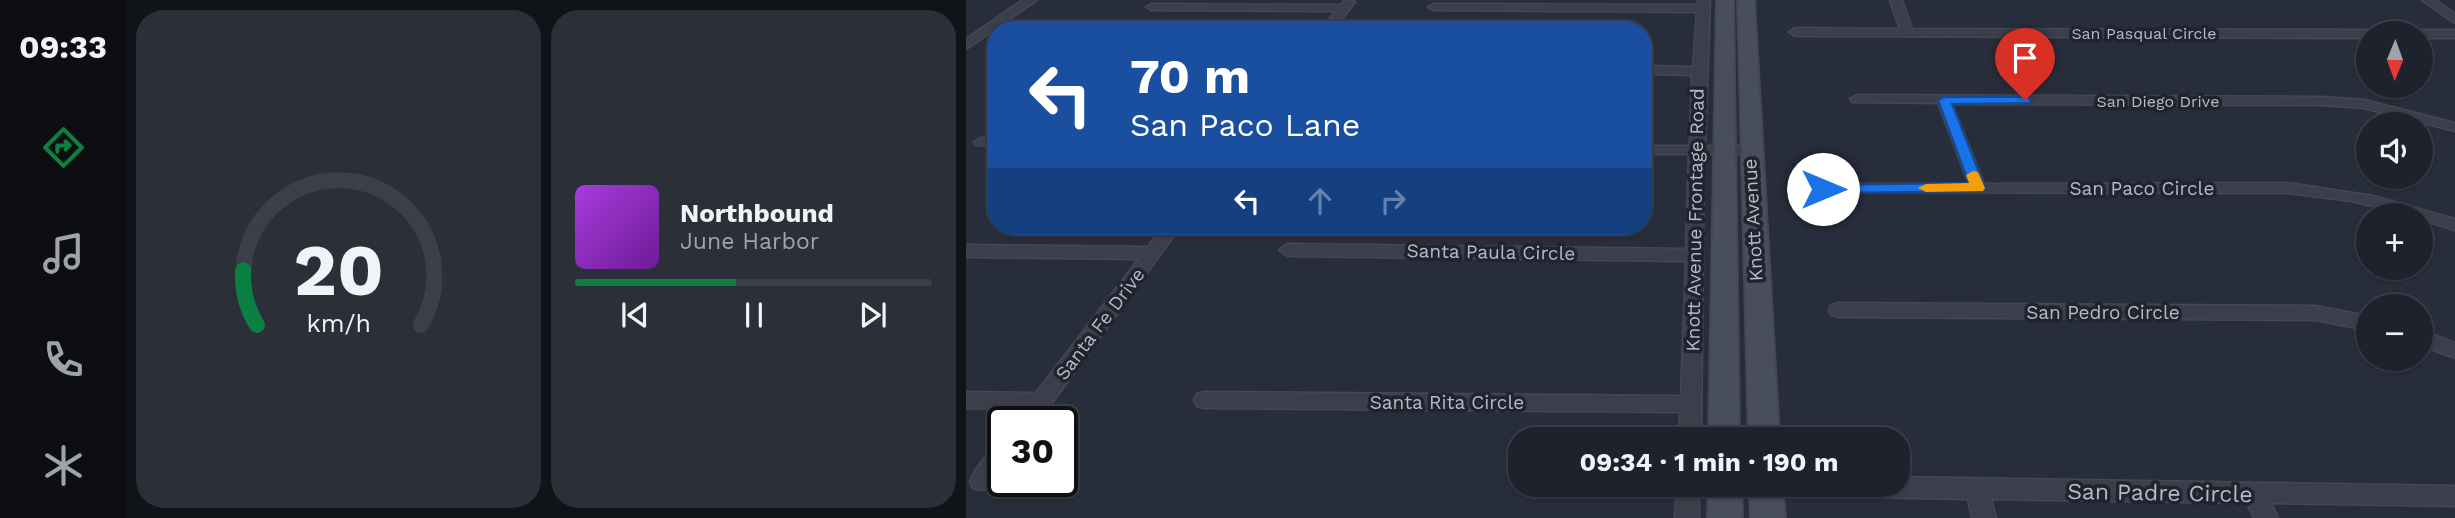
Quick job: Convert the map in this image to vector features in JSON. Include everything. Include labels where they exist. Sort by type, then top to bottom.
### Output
[{"type":"main road","name":"Knott Avenue","points":[[1746,0],[1749,150],[1763,427]]},
{"type":"main road","name":"Knott Avenue","points":[[1711,3],[1724,149],[1724,427]]},
{"type":"main road","points":[[1724,497],[1725,518]]},
{"type":"main road","points":[[1767,497],[1768,518]]},
{"type":"street","points":[[1001,21],[1031,0]]},
{"type":"street","points":[[1896,0],[1907,32]]},
{"type":"street","points":[[2428,0],[2455,19]]},
{"type":"street","points":[[1434,7],[1711,3]]},
{"type":"street","name":"Knott Avenue Frontage Road","points":[[1690,427],[1699,71],[1711,3]]},
{"type":"street","points":[[1152,7],[1348,4]]},
{"type":"street","points":[[1334,21],[1348,4]]},
{"type":"street","points":[[966,45],[987,30]]},
{"type":"street","name":"San Pasqual Circle","points":[[1795,32],[2356,34]]},
{"type":"street","points":[[2433,34],[2455,34]]},
{"type":"street","points":[[1652,70],[1699,71]]},
{"type":"street","name":"San Diego Drive","points":[[1857,99],[2322,101],[2364,104],[2455,127]]},
{"type":"street","points":[[1944,100],[1978,188]]},
{"type":"street","points":[[1652,150],[1749,150]]},
{"type":"street","name":"San Paco Circle","points":[[1823,189],[2288,188],[2341,192],[2400,205],[2455,225]]},
{"type":"street","name":"Santa Fe Drive","points":[[1038,406],[1166,235]]},
{"type":"street","name":"Santa Paula Circle","points":[[1288,250],[1695,255]]},
{"type":"street","points":[[966,251],[1152,253]]},
{"type":"street","name":"San Pedro Circle","points":[[1838,310],[2315,313],[2356,321]]},
{"type":"street","points":[[2433,342],[2455,351]]},
{"type":"street","points":[[966,400],[1042,401]]},
{"type":"street","name":"Santa Rita Circle","points":[[1204,400],[1691,404]]},
{"type":"street","points":[[981,481],[987,473]]},
{"type":"street","name":"San Padre Circle","points":[[1910,488],[2455,496]]},
{"type":"street","points":[[1977,489],[1984,518]]},
{"type":"street","points":[[2254,494],[2266,518]]},
{"type":"street","points":[[1687,518],[1688,497]]},
{"type":"slow traffic","points":[[1926,188],[1978,188],[1973,175]]},
{"type":"route","points":[[1823,189],[1978,188],[1944,100],[2025,100]]}]
